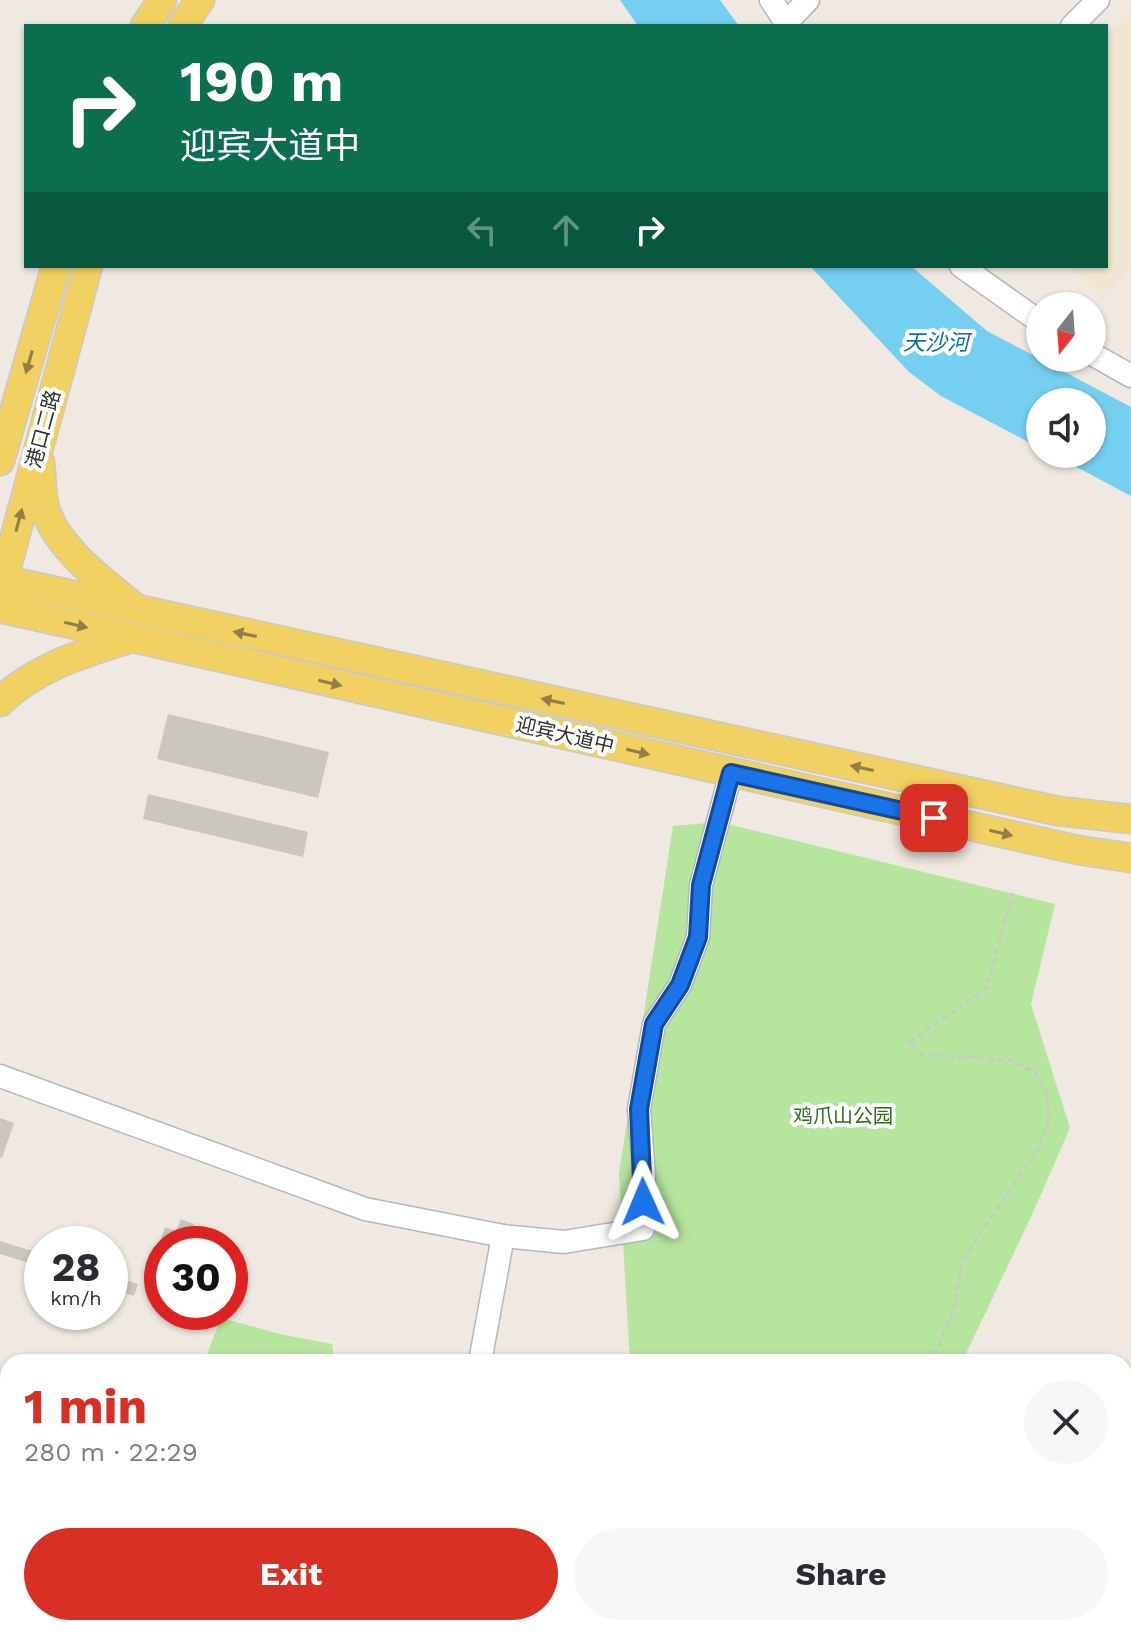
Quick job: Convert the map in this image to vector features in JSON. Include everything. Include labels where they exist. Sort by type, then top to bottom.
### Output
[{"type":"main road","points":[[146,24],[162,0]]},
{"type":"main road","points":[[183,24],[200,0]]},
{"type":"main road","name":"港口二路","points":[[1,590],[87,268]]},
{"type":"main road","points":[[53,277],[79,294]]},
{"type":"main road","name":"港口二路","points":[[2,452],[53,277]]},
{"type":"main road","points":[[38,449],[46,512],[65,543],[87,569],[139,610]]},
{"type":"main road","name":"迎宾大道中","points":[[1,590],[139,610],[1058,811],[1131,819]]},
{"type":"main road","name":"迎宾大道中","points":[[1,590],[132,638],[169,647],[1063,847],[1131,858]]},
{"type":"main road","points":[[169,647],[178,619]]},
{"type":"main road","points":[[0,702],[13,689],[69,657],[132,638]]},
{"type":"street","points":[[771,0],[786,24]]},
{"type":"street","points":[[788,24],[808,0]]},
{"type":"street","points":[[1074,24],[1098,0]]},
{"type":"street","points":[[964,268],[1026,312]]},
{"type":"street","points":[[1106,362],[1131,376]]},
{"type":"street","points":[[0,1076],[365,1209],[503,1236],[564,1242],[643,1229],[644,1175],[639,1109],[654,1024],[680,985],[698,937],[701,885],[731,773]]},
{"type":"street","points":[[481,1354],[503,1236]]},
{"type":"path","points":[[932,1354],[953,1311],[962,1264],[979,1234],[1038,1150],[1049,1119],[1046,1091],[1035,1072],[1009,1060],[921,1054],[909,1042],[986,989],[1013,893]]},
{"type":"shaded area","points":[[1131,11],[1131,267],[1106,294],[1098,292],[1073,268],[1108,268],[1108,34]]},
{"type":"green space","name":"鸡爪山公园","points":[[719,822],[1055,904],[1031,1004],[1070,1128],[966,1354],[630,1354],[619,1173],[673,826]]},
{"type":"green space","points":[[248,1325],[332,1344],[334,1354],[207,1354],[216,1330],[248,1330]]},
{"type":"water","points":[[620,0],[720,0],[738,24],[637,24]]},
{"type":"water","name":"天沙河","points":[[812,268],[913,268],[987,331],[1026,352],[1026,372],[1065,372],[1095,388],[1026,388],[1026,441],[941,396],[909,372]]},
{"type":"water","name":"天沙河","points":[[1106,394],[1131,407],[1131,496],[1078,468],[1106,468]]},
{"type":"building","points":[[168,714],[329,752],[318,798],[157,759]]},
{"type":"building","points":[[148,794],[308,832],[303,857],[143,819]]},
{"type":"building","points":[[0,1118],[14,1123],[2,1158],[0,1157]]},
{"type":"building","points":[[181,1219],[194,1224],[193,1226],[178,1226]]},
{"type":"building","points":[[0,1241],[24,1248],[24,1261],[0,1254]]},
{"type":"building","points":[[128,1281],[138,1284],[134,1296],[128,1294]]},
{"type":"route","points":[[643,1202],[639,1109],[654,1024],[680,985],[698,937],[701,885],[731,773],[934,818]]}]
